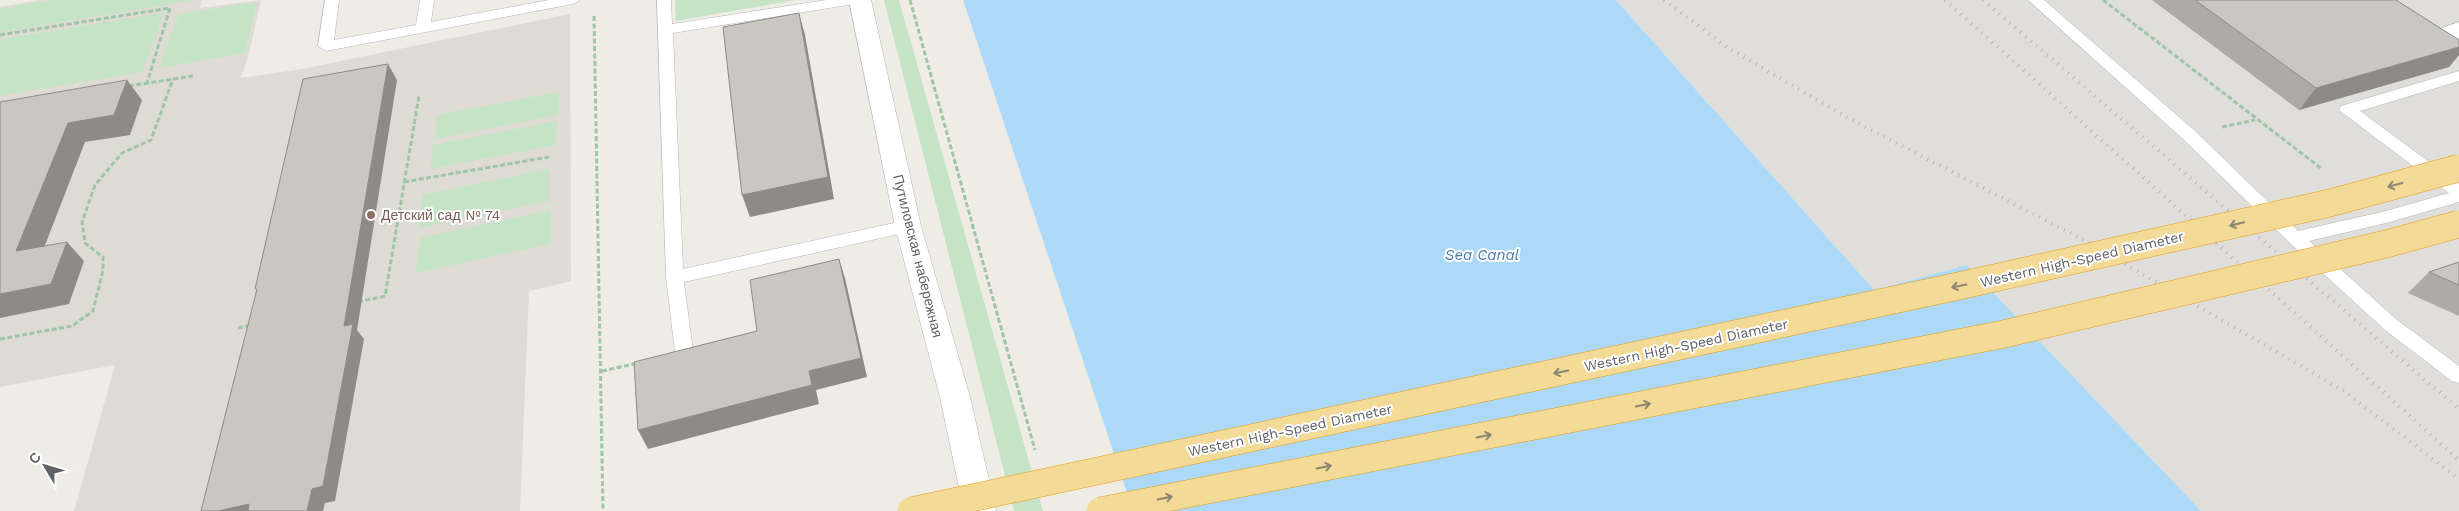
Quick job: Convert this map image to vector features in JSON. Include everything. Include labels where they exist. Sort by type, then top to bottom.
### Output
[{"type":"highway","name":"Western High-Speed Diameter","points":[[911,511],[1983,281],[2330,203],[2459,168]]},
{"type":"highway","points":[[1100,511],[2004,334],[2386,244],[2459,224]]},
{"type":"street","name":"Путиловская набережная","points":[[860,0],[908,226],[955,397],[980,511]]},
{"type":"lane","points":[[332,0],[326,46],[572,0]]},
{"type":"lane","points":[[423,29],[427,0]]},
{"type":"lane","points":[[664,0],[675,277],[684,352]]},
{"type":"lane","points":[[665,30],[854,0]]},
{"type":"lane","points":[[2035,0],[2188,134],[2295,238],[2391,325],[2459,376]]},
{"type":"lane","points":[[2459,27],[2447,31],[2459,38]]},
{"type":"lane","points":[[2459,76],[2346,110],[2459,192]]},
{"type":"lane","points":[[2295,238],[2386,217],[2459,196]]},
{"type":"lane","points":[[675,277],[908,226]]},
{"type":"path","points":[[910,0],[1036,456]]},
{"type":"path","points":[[2103,0],[2325,171]]},
{"type":"path","points":[[0,35],[170,8],[147,83]]},
{"type":"path","points":[[594,10],[602,370],[602,510]]},
{"type":"path","points":[[127,87],[193,76]]},
{"type":"path","points":[[0,339],[72,326],[93,311],[103,270],[103,257],[85,243],[82,222],[95,185],[122,153],[151,140],[173,79]]},
{"type":"path","points":[[357,302],[384,296],[419,96]]},
{"type":"path","points":[[404,182],[549,157]]},
{"type":"path","points":[[238,328],[256,324]]},
{"type":"path","points":[[602,370],[684,352]]},
{"type":"shaded area","name":"Детский сад № 74","points":[[40,0],[202,0],[200,8],[261,0],[247,62],[240,78],[302,69],[570,14],[571,281],[529,291],[520,511],[74,511],[115,365],[0,387],[0,7]]},
{"type":"shaded area","points":[[1616,0],[2459,0],[2459,511],[2201,511],[1967,265],[1874,290]]},
{"type":"green space","points":[[51,0],[195,0],[0,32],[0,9]]},
{"type":"green space","points":[[675,0],[796,0],[676,21]]},
{"type":"green space","points":[[884,0],[899,0],[1043,511],[1014,511]]},
{"type":"green space","points":[[257,2],[245,53],[159,68],[179,14]]},
{"type":"green space","points":[[164,13],[142,72],[0,96],[0,39]]},
{"type":"green space","points":[[559,92],[558,115],[435,139],[437,115]]},
{"type":"green space","points":[[557,121],[556,145],[430,169],[433,145]]},
{"type":"green space","points":[[549,169],[549,201],[419,228],[422,195]]},
{"type":"green space","points":[[551,210],[550,244],[416,273],[420,238]]},
{"type":"water","name":"Sea Canal","points":[[963,0],[1616,0],[1874,290],[1967,265],[2201,511],[1133,511]]},
{"type":"building","points":[[2195,0],[2396,0],[2459,40],[2459,47],[2316,88]]},
{"type":"building","points":[[799,13],[828,177],[742,195],[723,27]]},
{"type":"building","points":[[388,64],[344,326],[353,324],[323,486],[312,489],[307,511],[248,511],[249,504],[218,511],[201,511],[257,289],[255,289],[303,79]]},
{"type":"building","points":[[127,80],[114,115],[68,123],[16,251],[67,242],[51,284],[0,294],[0,102]]},
{"type":"building","points":[[839,259],[861,358],[809,371],[812,385],[638,430],[634,362],[757,331],[750,280]]},
{"type":"building","points":[[2459,262],[2459,285],[2429,272]]},
{"type":"railway","points":[[1664,0],[1727,47],[1848,118],[2082,239],[2344,391],[2459,479]]},
{"type":"railway","points":[[1945,0],[2459,460]]},
{"type":"railway","points":[[1983,0],[2459,409]]},
{"type":"place","name":"Детский сад № 74","points":[[371,215]]}]
